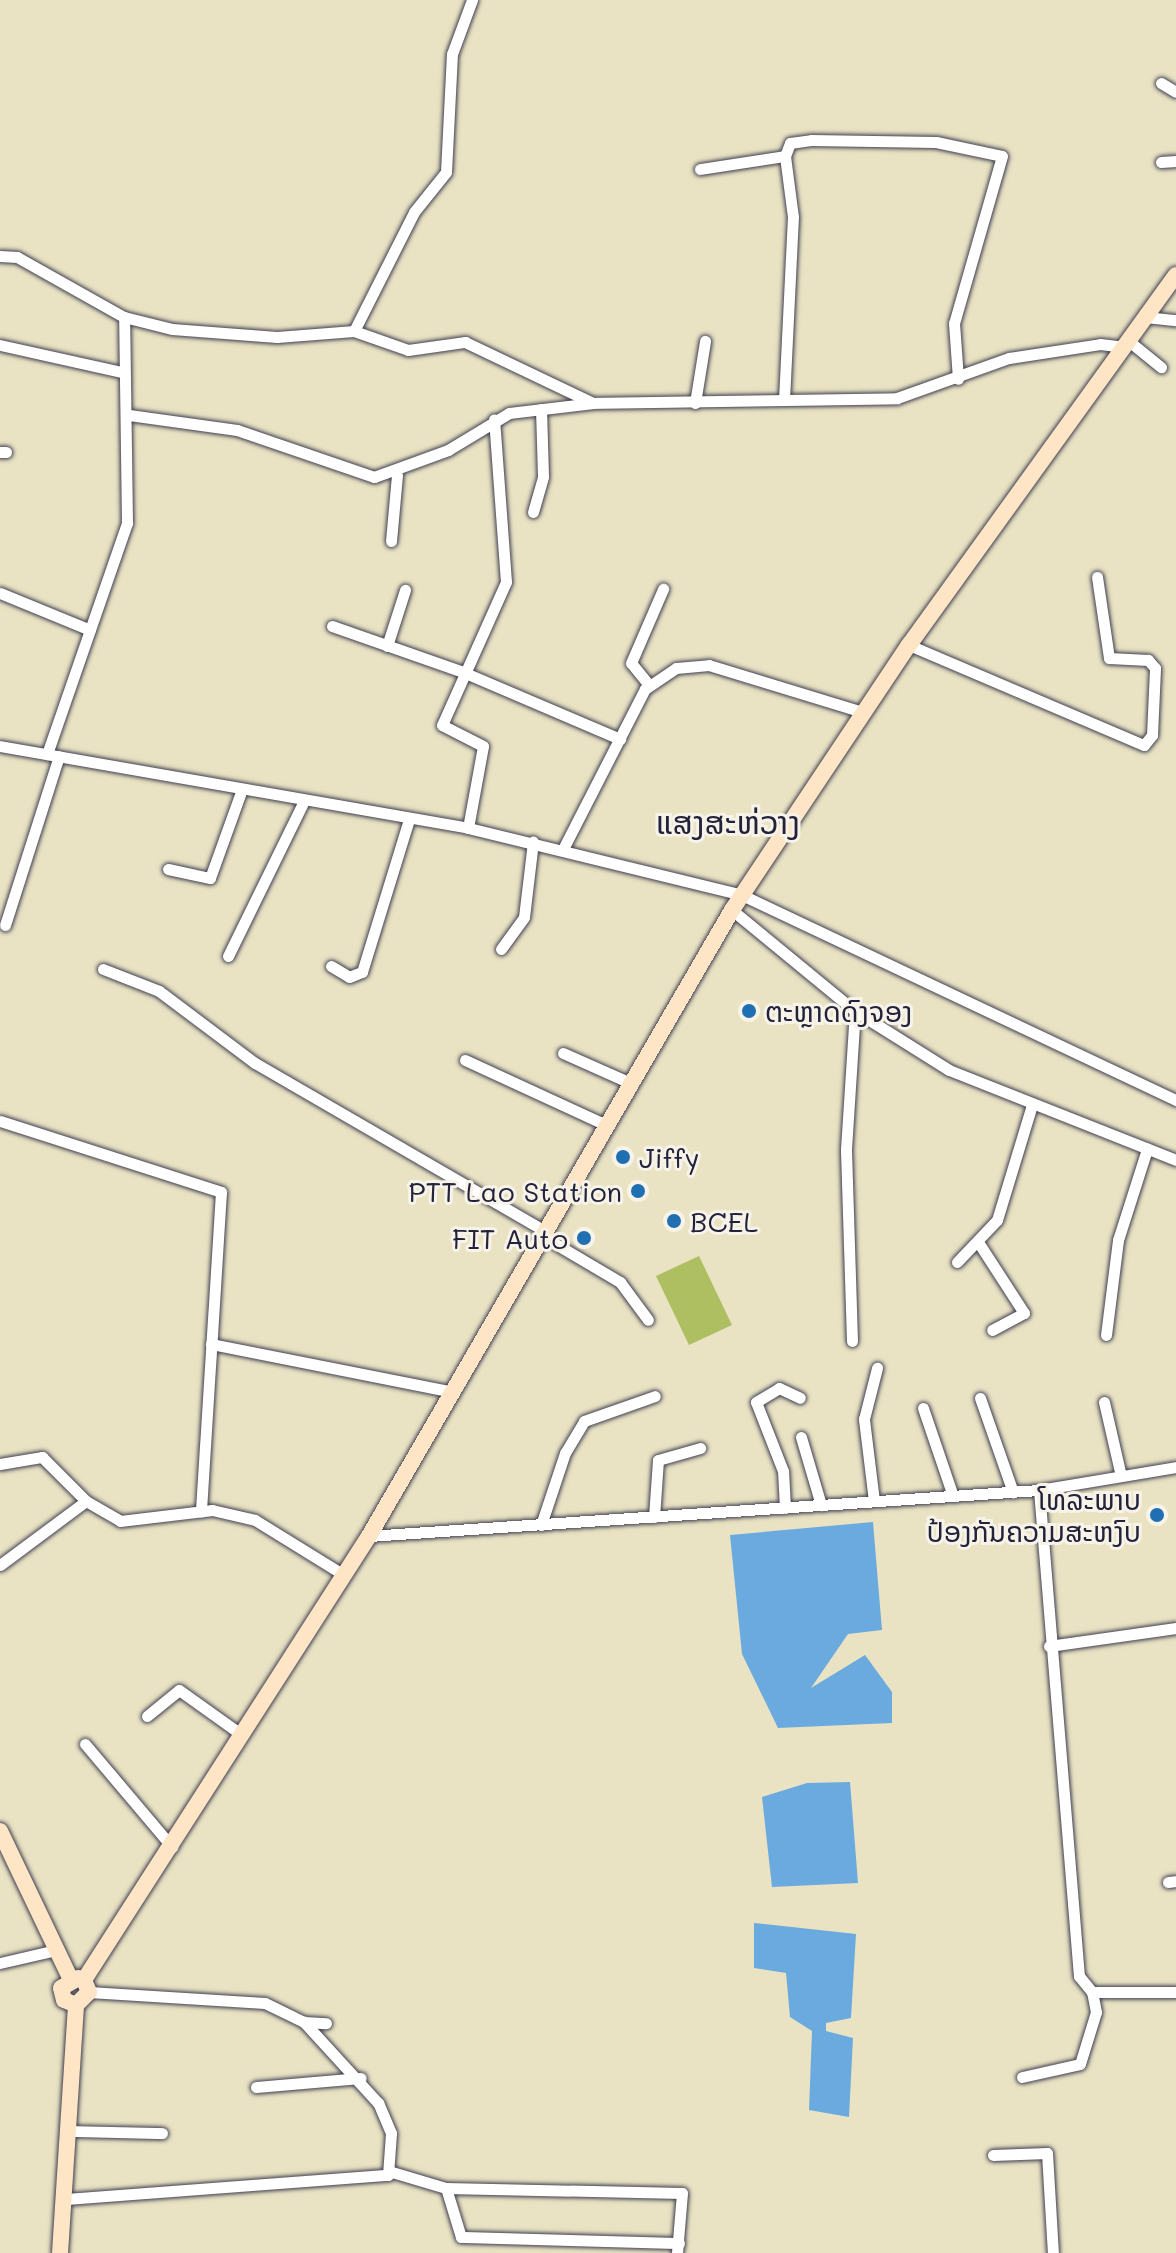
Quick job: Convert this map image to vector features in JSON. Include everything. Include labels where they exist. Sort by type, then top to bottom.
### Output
[{"type":"street","points":[[354,331],[414,212],[446,172],[452,54],[472,0]]},
{"type":"street","points":[[1161,83],[1176,92]]},
{"type":"street","points":[[784,400],[793,217],[785,156],[790,143],[811,140],[936,142],[1002,156],[954,323],[958,379]]},
{"type":"street","points":[[700,169],[785,156]]},
{"type":"street","points":[[1161,162],[1176,161]]},
{"type":"street","points":[[0,256],[17,257],[124,317],[172,329],[277,337],[354,331],[408,350],[465,342],[593,403]]},
{"type":"street","points":[[60,2253],[71,2131],[76,2005],[81,1984],[172,1847],[369,1536],[454,1392],[628,1082],[732,910],[909,645],[1176,275]]},
{"type":"street","points":[[5,925],[90,630],[127,523],[129,415],[122,372],[124,317]]},
{"type":"street","points":[[1145,317],[1176,320]]},
{"type":"street","points":[[695,403],[705,341]]},
{"type":"street","points":[[129,415],[237,430],[341,470],[397,475],[494,419],[541,409],[593,403],[897,398],[958,379],[1009,358],[1100,344],[1127,344],[1161,367]]},
{"type":"street","points":[[0,345],[122,372]]},
{"type":"street","points":[[533,512],[543,476],[541,409]]},
{"type":"street","points":[[468,828],[483,746],[442,725],[463,672],[506,582],[494,419]]},
{"type":"street","points":[[391,541],[397,475]]},
{"type":"street","points":[[909,645],[1144,745],[1152,735],[1155,668],[1148,660],[1109,658],[1097,577]]},
{"type":"street","points":[[649,685],[631,663],[663,589]]},
{"type":"street","points":[[387,646],[405,590]]},
{"type":"street","points":[[0,593],[90,630]]},
{"type":"street","points":[[332,626],[463,672],[620,739]]},
{"type":"street","points":[[563,849],[649,685],[676,668],[709,665],[863,712]]},
{"type":"street","points":[[0,746],[241,792],[468,828],[742,895],[1176,1100]]},
{"type":"street","points":[[168,869],[210,878],[241,792]]},
{"type":"street","points":[[228,956],[304,801]]},
{"type":"street","points":[[331,966],[349,977],[362,972],[409,819]]},
{"type":"street","points":[[501,949],[524,917],[533,842]]},
{"type":"street","points":[[732,910],[855,1011],[949,1070],[1176,1160]]},
{"type":"street","points":[[103,969],[159,991],[255,1063],[620,1282],[648,1320]]},
{"type":"street","points":[[852,1341],[846,1149],[855,1011]]},
{"type":"street","points":[[563,1053],[628,1082]]},
{"type":"street","points":[[465,1060],[604,1124]]},
{"type":"street","points":[[957,1262],[980,1245],[997,1220],[1032,1105]]},
{"type":"street","points":[[0,1121],[216,1187],[223,1200],[201,1511]]},
{"type":"street","points":[[1106,1335],[1118,1240],[1147,1149]]},
{"type":"street","points":[[980,1245],[1024,1313],[992,1330]]},
{"type":"street","points":[[211,1344],[454,1392]]},
{"type":"street","points":[[874,1501],[864,1419],[877,1368]]},
{"type":"street","points":[[785,1508],[780,1460],[756,1402],[779,1388],[800,1398]]},
{"type":"street","points":[[541,1525],[565,1453],[584,1421],[655,1396]]},
{"type":"street","points":[[980,1398],[1013,1492]]},
{"type":"street","points":[[1104,1402],[1121,1476]]},
{"type":"street","points":[[923,1408],[953,1496]]},
{"type":"street","points":[[801,1437],[821,1505]]},
{"type":"street","points":[[654,1517],[658,1460],[700,1448]]},
{"type":"street","points":[[0,1464],[42,1457],[86,1501],[128,1522],[201,1511],[255,1520],[344,1575]]},
{"type":"street","points":[[369,1536],[1039,1490],[1176,1467]]},
{"type":"street","points":[[1022,2077],[1080,2064],[1096,2012],[1092,1992],[1073,1953],[1039,1490]]},
{"type":"street","points":[[0,1565],[86,1501]]},
{"type":"street","points":[[1049,1646],[1176,1628]]},
{"type":"street","points":[[147,1716],[179,1690],[242,1735]]},
{"type":"street","points":[[85,1744],[172,1847]]},
{"type":"street","points":[[0,1831],[56,1950],[81,1984]]},
{"type":"street","points":[[0,1963],[56,1950]]},
{"type":"street","points":[[76,2005],[61,1994],[81,1984],[265,2003],[304,2022],[361,2078],[391,2133],[392,2172]]},
{"type":"street","points":[[1092,1992],[1176,1992]]},
{"type":"street","points":[[304,2022],[326,2023]]},
{"type":"street","points":[[256,2087],[361,2078]]},
{"type":"street","points":[[71,2131],[162,2133]]},
{"type":"street","points":[[993,2155],[1047,2153],[1053,2253]]},
{"type":"street","points":[[66,2199],[161,2197],[392,2172],[446,2188],[682,2193],[678,2248],[461,2237],[446,2188]]},
{"type":"green space","points":[[699,1256],[732,1325],[689,1345],[656,1276]]},
{"type":"water","points":[[873,1522],[882,1630],[848,1634],[811,1688],[865,1655],[892,1692],[892,1723],[778,1728],[742,1654],[730,1535]]},
{"type":"water","points":[[850,1782],[858,1883],[772,1887],[762,1797],[807,1783]]},
{"type":"water","points":[[754,1923],[856,1934],[851,2018],[826,2023],[826,2031],[853,2038],[849,2117],[809,2110],[812,2031],[790,2017],[786,1973],[754,1968]]},
{"type":"place","name":"ຕະຫຼາດດົງຈອງ","points":[[749,1011]]},
{"type":"place","name":"Jiffy","points":[[623,1157]]},
{"type":"place","name":"PTT Lao Station","points":[[638,1191]]},
{"type":"place","name":"BCEL","points":[[674,1221]]},
{"type":"place","name":"FIT Auto","points":[[584,1238]]},
{"type":"place","name":"ໂທລະພາບ ປ້ອງກັນຄວາມສະຫງົບ","points":[[1157,1515]]},
{"type":"district","name":"ແສງສະຫ່ວາງ","points":[[728,821]]}]
